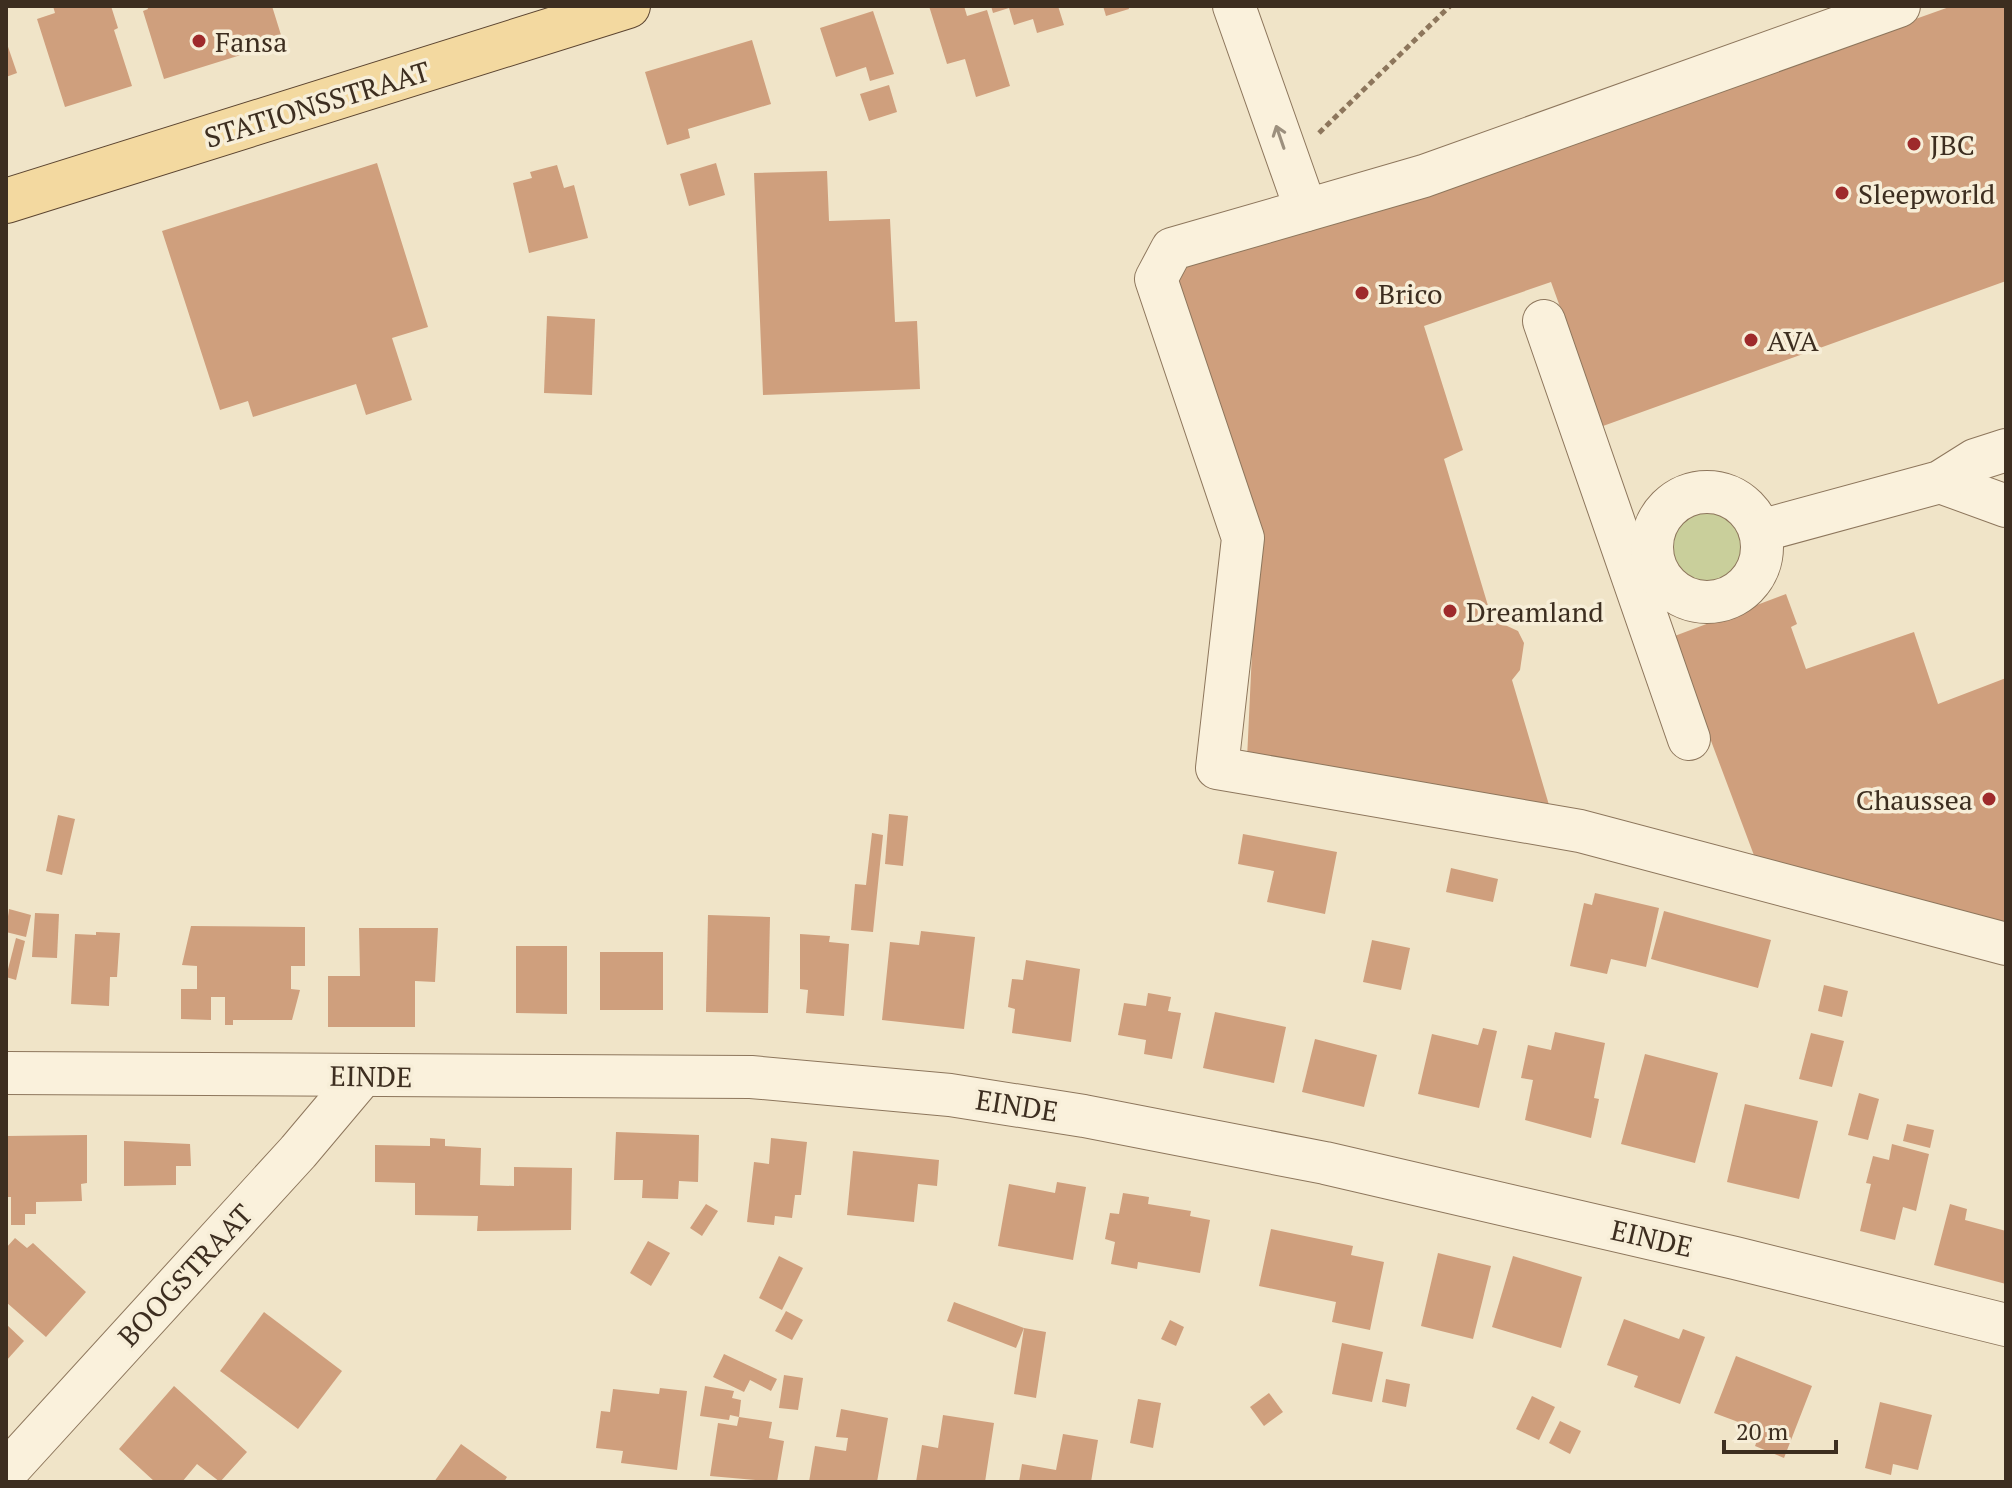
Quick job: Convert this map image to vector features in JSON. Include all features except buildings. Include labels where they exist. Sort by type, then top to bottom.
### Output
[{"type":"main road","name":"STATIONSSTRAAT","points":[[6,201],[628,6]]},
{"type":"street","points":[[1234,6],[1306,210]]},
{"type":"street","points":[[1899,6],[1424,176],[1172,249],[1156,279],[1243,538],[1217,768],[1580,831],[2006,944]]},
{"type":"street","points":[[1544,321],[1642,567],[1689,739]]},
{"type":"street","points":[[1760,531],[1940,482],[1975,460],[2006,450]]},
{"type":"street","points":[[1940,482],[2006,506]]},
{"type":"street","points":[[1700,492],[1733,498],[1745,506],[1760,531],[1763,544],[1758,570],[1751,582],[1729,598],[1716,602],[1690,600],[1642,567],[1656,525],[1667,508],[1682,497],[1700,492]]},
{"type":"street","name":"EINDE","points":[[6,1073],[751,1077],[965,1097],[1325,1163],[1675,1243],[2006,1325]]},
{"type":"street","name":"BOOGSTRAAT","points":[[6,1472],[288,1163],[362,1076]]},
{"type":"path","points":[[1289,163],[1450,6]]},
{"type":"green space","points":[[1708,506],[1724,509],[1738,518],[1747,532],[1750,548],[1747,564],[1738,578],[1724,587],[1708,590],[1692,587],[1678,578],[1669,564],[1666,548],[1669,532],[1678,518],[1692,509]]},
{"type":"place","name":"Fansa","points":[[199,41]]},
{"type":"place","name":"JBC","points":[[1914,144]]},
{"type":"place","name":"Sleepworld","points":[[1842,193]]},
{"type":"place","name":"Brico","points":[[1362,293]]},
{"type":"place","name":"AVA","points":[[1751,340]]},
{"type":"place","name":"Dreamland","points":[[1450,611]]},
{"type":"place","name":"Chaussea","points":[[1989,799]]}]
